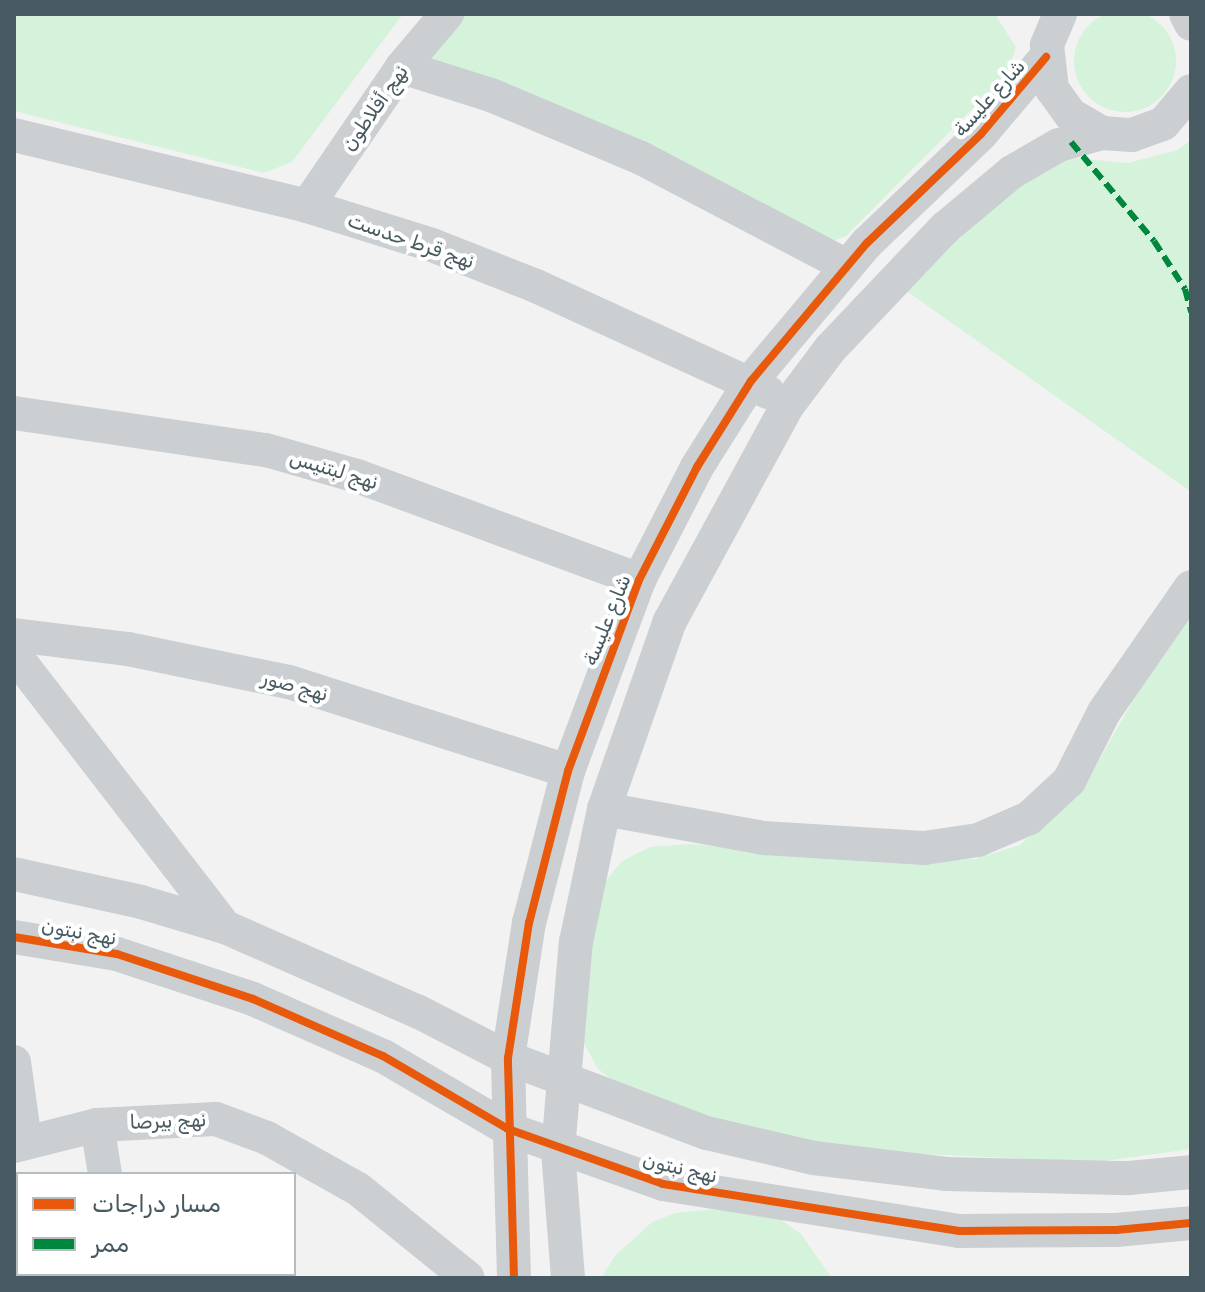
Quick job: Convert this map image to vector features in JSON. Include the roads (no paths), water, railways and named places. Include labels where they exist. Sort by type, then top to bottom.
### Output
[{"type":"street","name":"نهج أفلاطون","points":[[307,206],[402,67],[447,14]]},
{"type":"street","points":[[1029,14],[1046,51],[1052,89],[1071,115],[1102,133]]},
{"type":"street","name":"شارع عليسة","points":[[514,1278],[508,1058],[529,923],[568,771],[639,580],[697,467],[751,381],[847,266],[921,187],[981,134],[1046,51],[1060,14]]},
{"type":"street","points":[[1186,14],[1191,24]]},
{"type":"street","points":[[402,67],[491,95],[641,158],[847,266]]},
{"type":"street","points":[[568,1278],[558,1150],[576,942],[604,809],[670,621],[788,405],[830,349],[945,228],[1012,172],[1059,145],[1102,133],[1132,135],[1163,124],[1190,95]]},
{"type":"street","name":"نهج قرط حدست","points":[[14,135],[307,206],[491,268],[751,381],[788,405]]},
{"type":"street","name":"نهج لبتنيس","points":[[14,413],[266,450],[357,476],[639,580]]},
{"type":"street","points":[[604,809],[764,838],[924,848],[978,840],[1029,818],[1069,781],[1104,712],[1191,587]]},
{"type":"street","name":"نهج صور","points":[[14,635],[128,649],[289,682],[568,771]]},
{"type":"street","points":[[14,654],[225,927]]},
{"type":"street","name":"نهج نبتون","points":[[14,874],[141,902],[225,927],[419,1012],[508,1058],[707,1133],[814,1158],[946,1174],[1129,1178],[1191,1172]]},
{"type":"street","name":"نهج نبتون","points":[[14,937],[117,954],[253,999],[383,1056],[508,1129],[558,1150],[663,1184],[959,1231],[1116,1230],[1191,1223]]},
{"type":"street","points":[[14,1062],[19,1143]]},
{"type":"street","name":"نهج بيرصا","points":[[19,1143],[97,1125],[216,1119],[267,1138],[358,1189],[468,1278]]},
{"type":"street","points":[[97,1125],[105,1172]]}]
